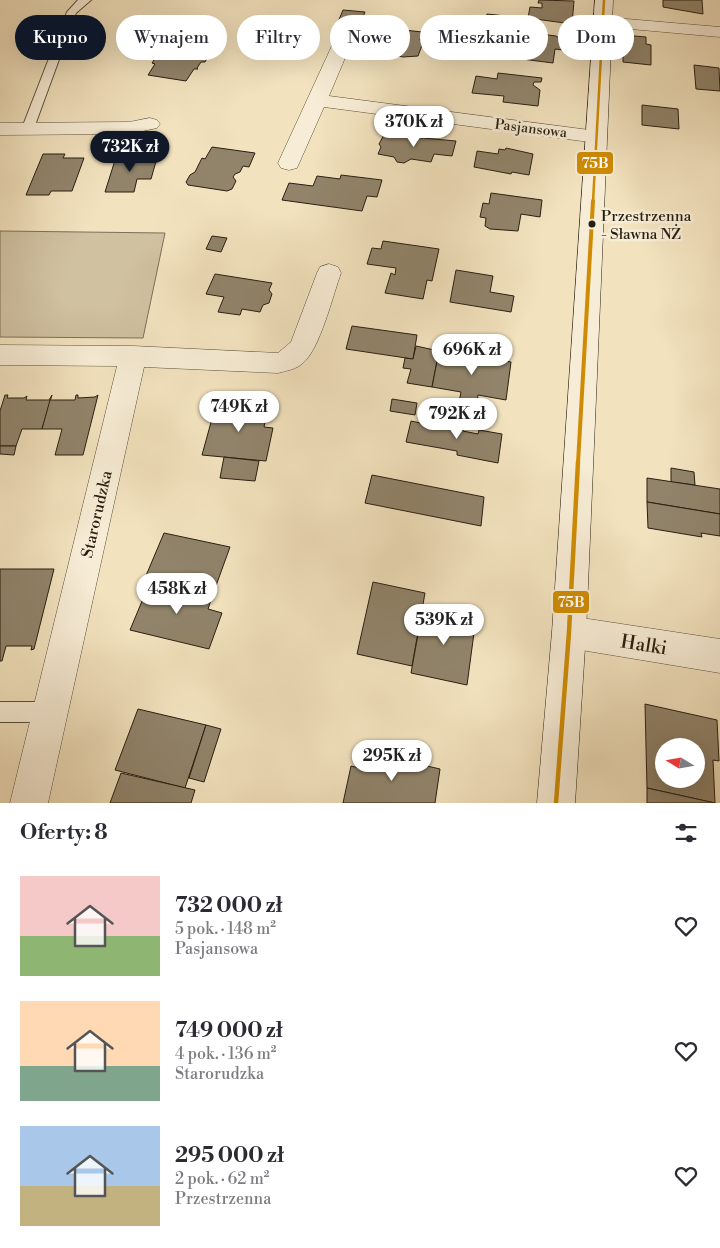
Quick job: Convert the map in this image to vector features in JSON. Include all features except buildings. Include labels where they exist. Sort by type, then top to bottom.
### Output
[{"type":"street","points":[[556,803],[569,632],[604,11],[720,32]]},
{"type":"street","points":[[289,163],[335,60]]},
{"type":"street","name":"Pasjansowa","points":[[317,100],[597,137]]},
{"type":"street","points":[[0,128],[129,128],[150,124]]},
{"type":"street","points":[[0,355],[133,356],[278,363],[290,360],[296,356],[303,345],[329,273]]},
{"type":"street","name":"Starorudzka","points":[[29,803],[133,356]]},
{"type":"street","name":"Halki","points":[[569,632],[720,656]]},
{"type":"lane","points":[[28,128],[72,12],[81,2],[86,0]]},
{"type":"lane","points":[[0,712],[50,712]]},
{"type":"shaded area","points":[[0,231],[165,233],[143,338],[0,337]]},
{"type":"transit line","name":"75B","points":[[556,803],[569,632],[604,0]]},
{"type":"place","name":"Przestrzenna - Sławna NŻ","points":[[592,224]]}]
